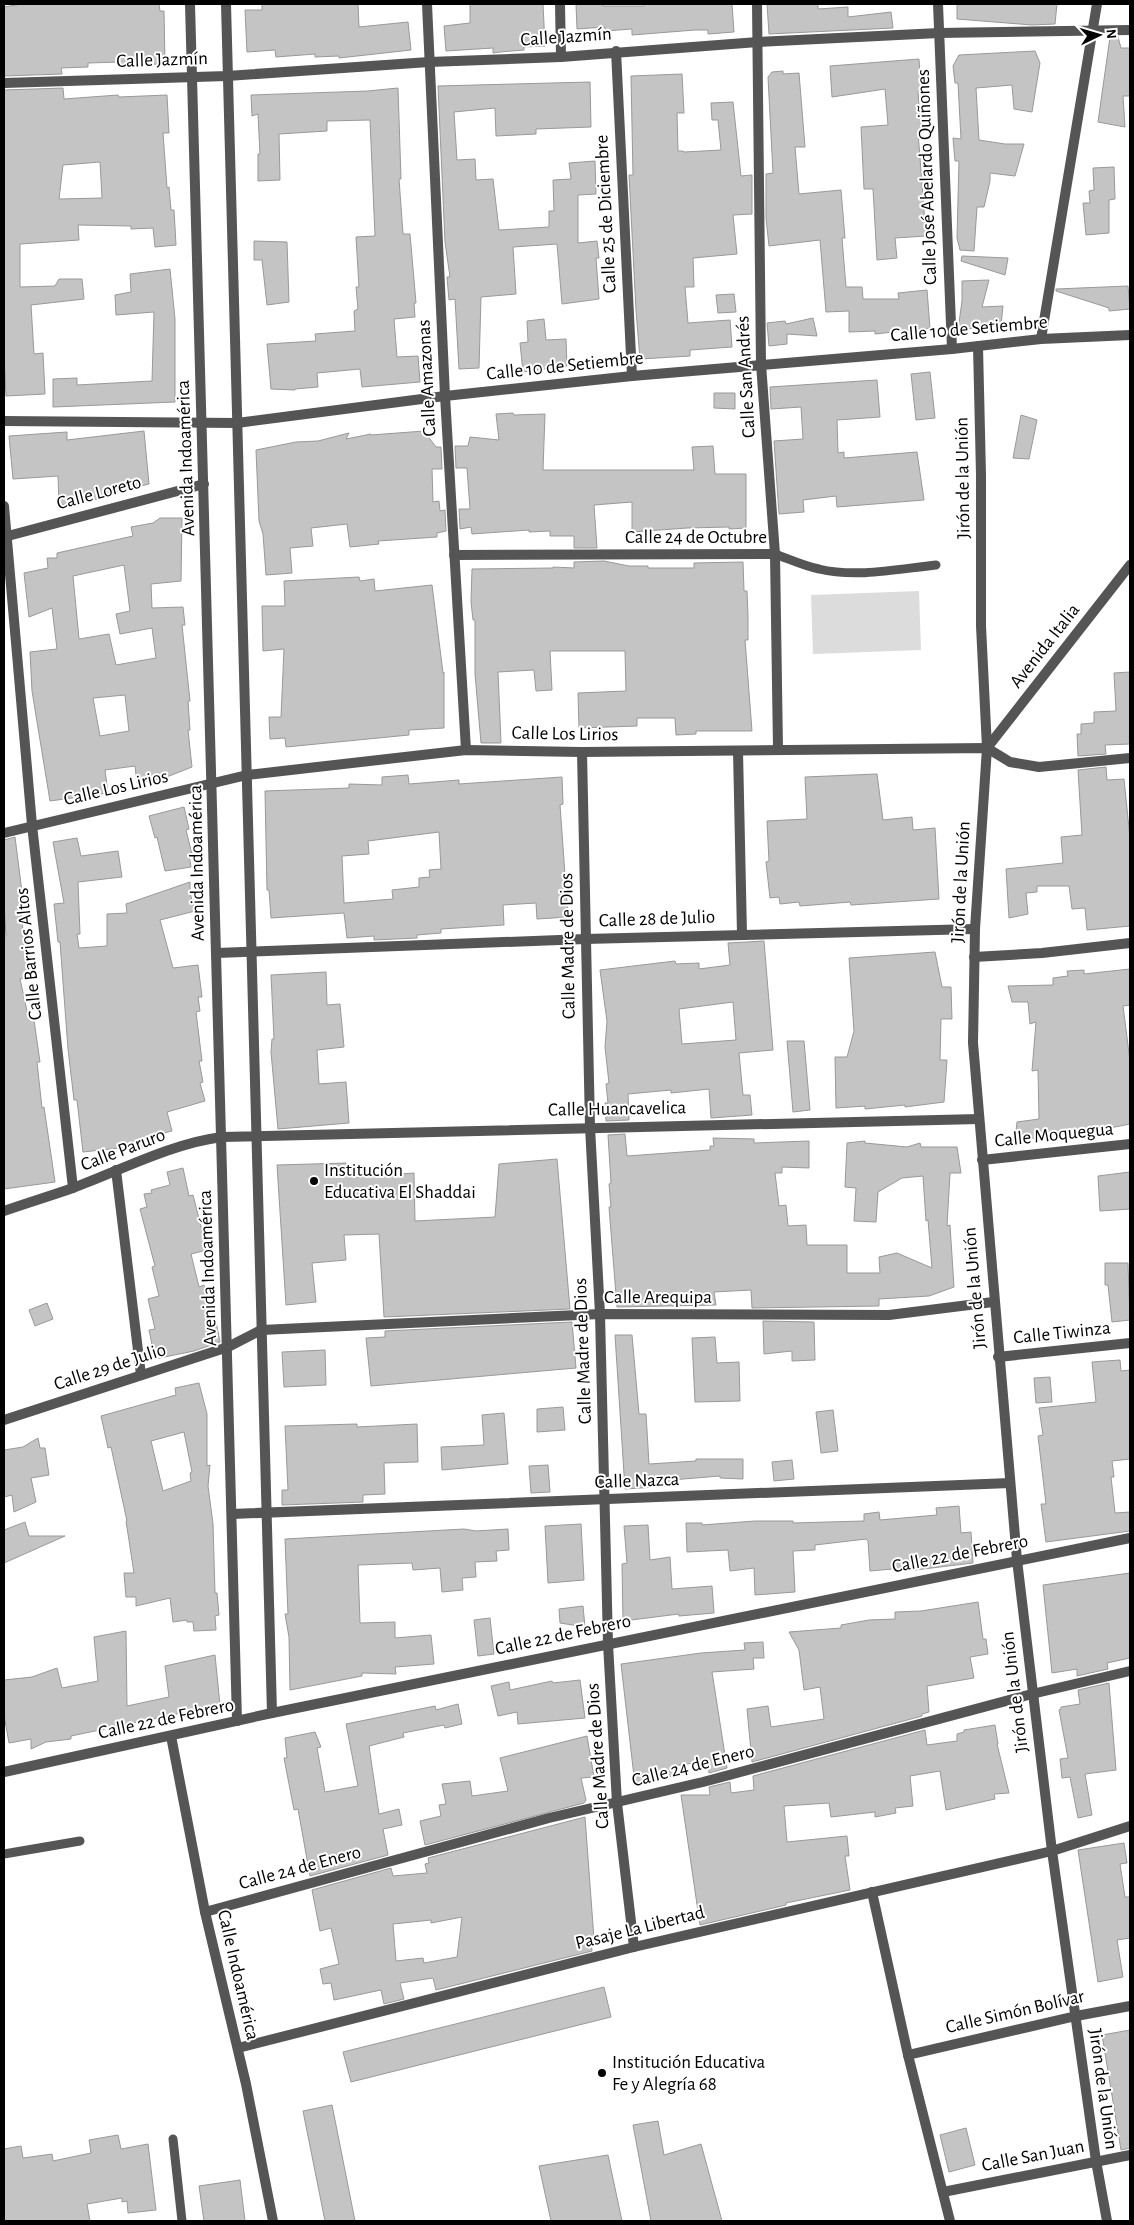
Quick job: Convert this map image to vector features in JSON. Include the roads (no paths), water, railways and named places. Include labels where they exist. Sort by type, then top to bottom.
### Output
[{"type":"street","name":"Avenida Indoamérica","points":[[190,4],[203,422],[237,1721]]},
{"type":"street","points":[[226,4],[272,1713]]},
{"type":"street","name":"Calle Amazonas","points":[[427,4],[445,396],[466,750]]},
{"type":"street","points":[[560,4],[561,57]]},
{"type":"street","name":"Calle San Andrés","points":[[757,4],[761,364],[774,554],[778,749]]},
{"type":"street","name":"Calle José Abelardo Quiñones","points":[[938,4],[952,349]]},
{"type":"street","points":[[1041,339],[1092,30],[1098,4]]},
{"type":"street","name":"Calle Jazmín","points":[[4,83],[228,76],[429,62],[561,57],[616,51],[758,42],[938,34],[1130,30]]},
{"type":"street","name":"Calle 25 de Diciembre","points":[[616,51],[632,376]]},
{"type":"street","name":"Calle 10 de Setiembre","points":[[4,421],[237,423],[445,396],[632,376],[952,349],[1041,339],[1130,335]]},
{"type":"street","name":"Jirón de la Unión","points":[[978,346],[981,475],[981,626],[987,748],[974,928],[973,1043],[998,1357],[1032,1694],[1052,1851],[1096,2161],[1107,2221]]},
{"type":"street","name":"Calle Loreto","points":[[5,536],[204,484]]},
{"type":"street","name":"Calle Barrios Altos","points":[[4,506],[5,536],[32,825],[73,1188]]},
{"type":"street","name":"Calle 24 de Octubre","points":[[454,555],[774,554]]},
{"type":"street","name":"Avenida Italia","points":[[987,748],[1130,565]]},
{"type":"street","points":[[987,748],[1010,762],[1039,767],[1130,758]]},
{"type":"street","name":"Calle Los Lirios","points":[[4,833],[247,775],[466,750],[582,752],[987,748]]},
{"type":"street","points":[[738,750],[742,934]]},
{"type":"street","name":"Calle Madre de Dios","points":[[582,752],[590,1127],[600,1314],[608,1644],[617,1802],[634,1947]]},
{"type":"street","name":"Calle 28 de Julio","points":[[217,953],[585,939],[974,928]]},
{"type":"street","points":[[974,957],[1042,953],[1130,943]]},
{"type":"street","name":"Calle Huancavelica","points":[[256,1137],[590,1127],[979,1119]]},
{"type":"street","name":"Calle Paruro","points":[[4,1211],[73,1188],[116,1170],[204,1139],[256,1137]]},
{"type":"street","name":"Calle Moquegua","points":[[982,1160],[1130,1144]]},
{"type":"street","points":[[116,1170],[141,1375]]},
{"type":"street","name":"Calle Arequipa","points":[[261,1330],[600,1314],[889,1315],[994,1302]]},
{"type":"street","name":"Calle 29 de Julio","points":[[4,1420],[228,1347],[261,1330]]},
{"type":"street","name":"Calle Tiwinza","points":[[998,1357],[1130,1343]]},
{"type":"street","name":"Calle Nazca","points":[[232,1514],[1010,1483]]},
{"type":"street","name":"Calle 22 de Febrero","points":[[4,1772],[272,1713],[1130,1538]]},
{"type":"street","name":"Calle 24 de Enero","points":[[205,1912],[549,1818],[790,1760],[1032,1694],[1130,1670]]},
{"type":"street","name":"Calle Indoamérica","points":[[170,1736],[205,1912],[238,2048],[273,2221]]},
{"type":"street","name":"Pasaje La Libertad","points":[[238,2048],[634,1947],[1052,1851],[1130,1826]]},
{"type":"street","points":[[872,1892],[908,2055],[950,2221]]},
{"type":"street","name":"Calle Simón Bolívar","points":[[908,2055],[1076,2016],[1130,2006]]},
{"type":"street","name":"Calle San Juan","points":[[943,2192],[1130,2155]]},
{"type":"lane","name":"Calle 24 de Octubre","points":[[774,554],[820,569],[847,572],[874,572],[936,565]]},
{"type":"lane","points":[[4,1854],[80,1841]]},
{"type":"lane","points":[[173,2139],[182,2221]]},
{"type":"place","name":"Institución Educativa El Shaddai","points":[[314,1181]]},
{"type":"place","name":"Institución Educativa Fe y Alegría 68","points":[[602,2073]]}]
